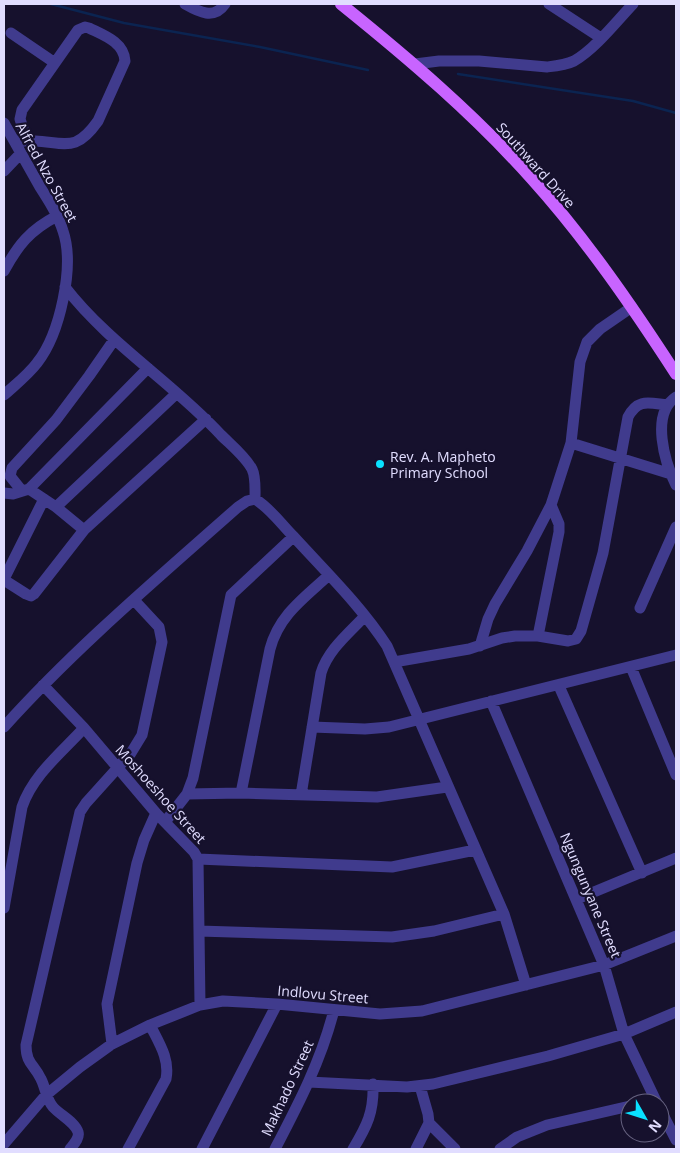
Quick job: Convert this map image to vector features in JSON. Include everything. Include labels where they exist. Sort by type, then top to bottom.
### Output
[{"type":"main road","name":"Southward Drive","points":[[342,4],[415,64],[462,108],[532,179],[591,251],[632,307],[676,374]]},
{"type":"street","points":[[185,4],[203,13],[211,14],[217,12],[226,4]]},
{"type":"street","points":[[549,4],[601,38]]},
{"type":"street","points":[[415,64],[465,61],[554,66],[573,61],[601,38],[633,4]]},
{"type":"street","points":[[15,142],[27,141],[67,145],[76,143],[84,138],[98,121],[124,67],[125,56],[116,42],[85,27],[75,34],[22,110],[20,119],[27,141]]},
{"type":"street","points":[[11,32],[55,63]]},
{"type":"street","name":"Alfred Nzo Street","points":[[4,124],[57,216],[64,235],[68,263],[65,287],[53,335],[45,352],[36,364],[4,395]]},
{"type":"street","points":[[4,171],[21,153]]},
{"type":"street","points":[[4,271],[26,237],[57,216]]},
{"type":"street","points":[[65,287],[88,315],[114,340],[206,419],[252,469],[255,499],[268,509],[329,575],[377,631],[394,662],[504,914],[526,985]]},
{"type":"street","points":[[480,646],[488,619],[495,604],[527,551],[551,505],[571,443],[580,362],[587,342],[600,329],[632,307]]},
{"type":"street","points":[[84,530],[56,507],[25,490],[10,476],[12,468],[56,420],[90,376],[114,340]]},
{"type":"street","points":[[4,493],[13,494],[25,490],[148,368]]},
{"type":"street","points":[[56,507],[178,393]]},
{"type":"street","points":[[676,397],[667,405],[662,432],[664,456],[676,485]]},
{"type":"street","points":[[394,662],[455,652],[508,637],[538,636],[568,642],[576,639],[579,636],[603,553],[626,422],[635,406],[639,403],[667,405]]},
{"type":"street","points":[[44,499],[4,580],[32,596],[84,530],[206,419]]},
{"type":"street","points":[[571,443],[671,474]]},
{"type":"street","points":[[4,727],[43,685],[134,600],[238,506],[255,499]]},
{"type":"street","points":[[538,636],[559,532],[559,524],[551,505]]},
{"type":"street","points":[[640,608],[676,527]]},
{"type":"street","points":[[165,822],[187,794],[193,778],[231,595],[293,537]]},
{"type":"street","points":[[240,793],[270,649],[276,630],[287,615],[329,575]]},
{"type":"street","points":[[70,1149],[78,1136],[78,1132],[53,1107],[46,1095],[41,1079],[28,1060],[26,1045],[80,812],[138,744],[142,735],[162,642],[159,627],[134,600]]},
{"type":"street","points":[[300,795],[320,673],[324,663],[335,647],[365,616]]},
{"type":"street","points":[[312,727],[377,728],[559,686],[676,655]]},
{"type":"street","points":[[631,667],[676,776]]},
{"type":"street","name":"Moshoeshoe Street","points":[[43,685],[84,728],[156,813],[194,852],[198,860],[200,1005]]},
{"type":"street","points":[[559,686],[642,873]]},
{"type":"street","name":"Ngungunyane Street","points":[[491,701],[604,964],[624,1034],[652,1093]]},
{"type":"street","points":[[4,908],[26,794],[32,784],[84,728]]},
{"type":"street","points":[[187,794],[240,793],[377,797],[447,787]]},
{"type":"street","points":[[112,1044],[107,1004],[137,863],[144,840],[156,813]]},
{"type":"street","points":[[198,860],[392,867],[475,850]]},
{"type":"street","points":[[577,899],[675,862]]},
{"type":"street","points":[[199,931],[392,937],[421,934],[504,914]]},
{"type":"street","name":"Indlovu Street","points":[[4,1144],[8,1132],[46,1095],[112,1044],[150,1025],[200,1005],[222,1002],[277,1004],[380,1014],[422,1011],[604,964],[676,936]]},
{"type":"street","points":[[202,1149],[277,1004]]},
{"type":"street","name":"Makhado Street","points":[[275,1149],[309,1082],[325,1044],[334,1010]]},
{"type":"street","points":[[309,1082],[407,1087],[448,1081],[548,1056],[624,1034],[676,1012]]},
{"type":"street","points":[[128,1149],[166,1079],[168,1068],[167,1059],[150,1025]]},
{"type":"street","points":[[353,1149],[370,1117],[374,1100],[373,1084]]},
{"type":"street","points":[[416,1149],[429,1123],[420,1086]]},
{"type":"street","points":[[500,1149],[517,1137],[547,1125],[620,1108]]},
{"type":"street","points":[[429,1123],[455,1149]]},
{"type":"street","name":"Ngungunyane Street","points":[[670,1129],[676,1140]]},
{"type":"waterway","points":[[51,4],[124,23],[260,47],[368,70]]},
{"type":"waterway","points":[[458,74],[633,101],[676,113]]},
{"type":"place","name":"Rev. A. Mapheto Primary School","points":[[380,464]]}]
